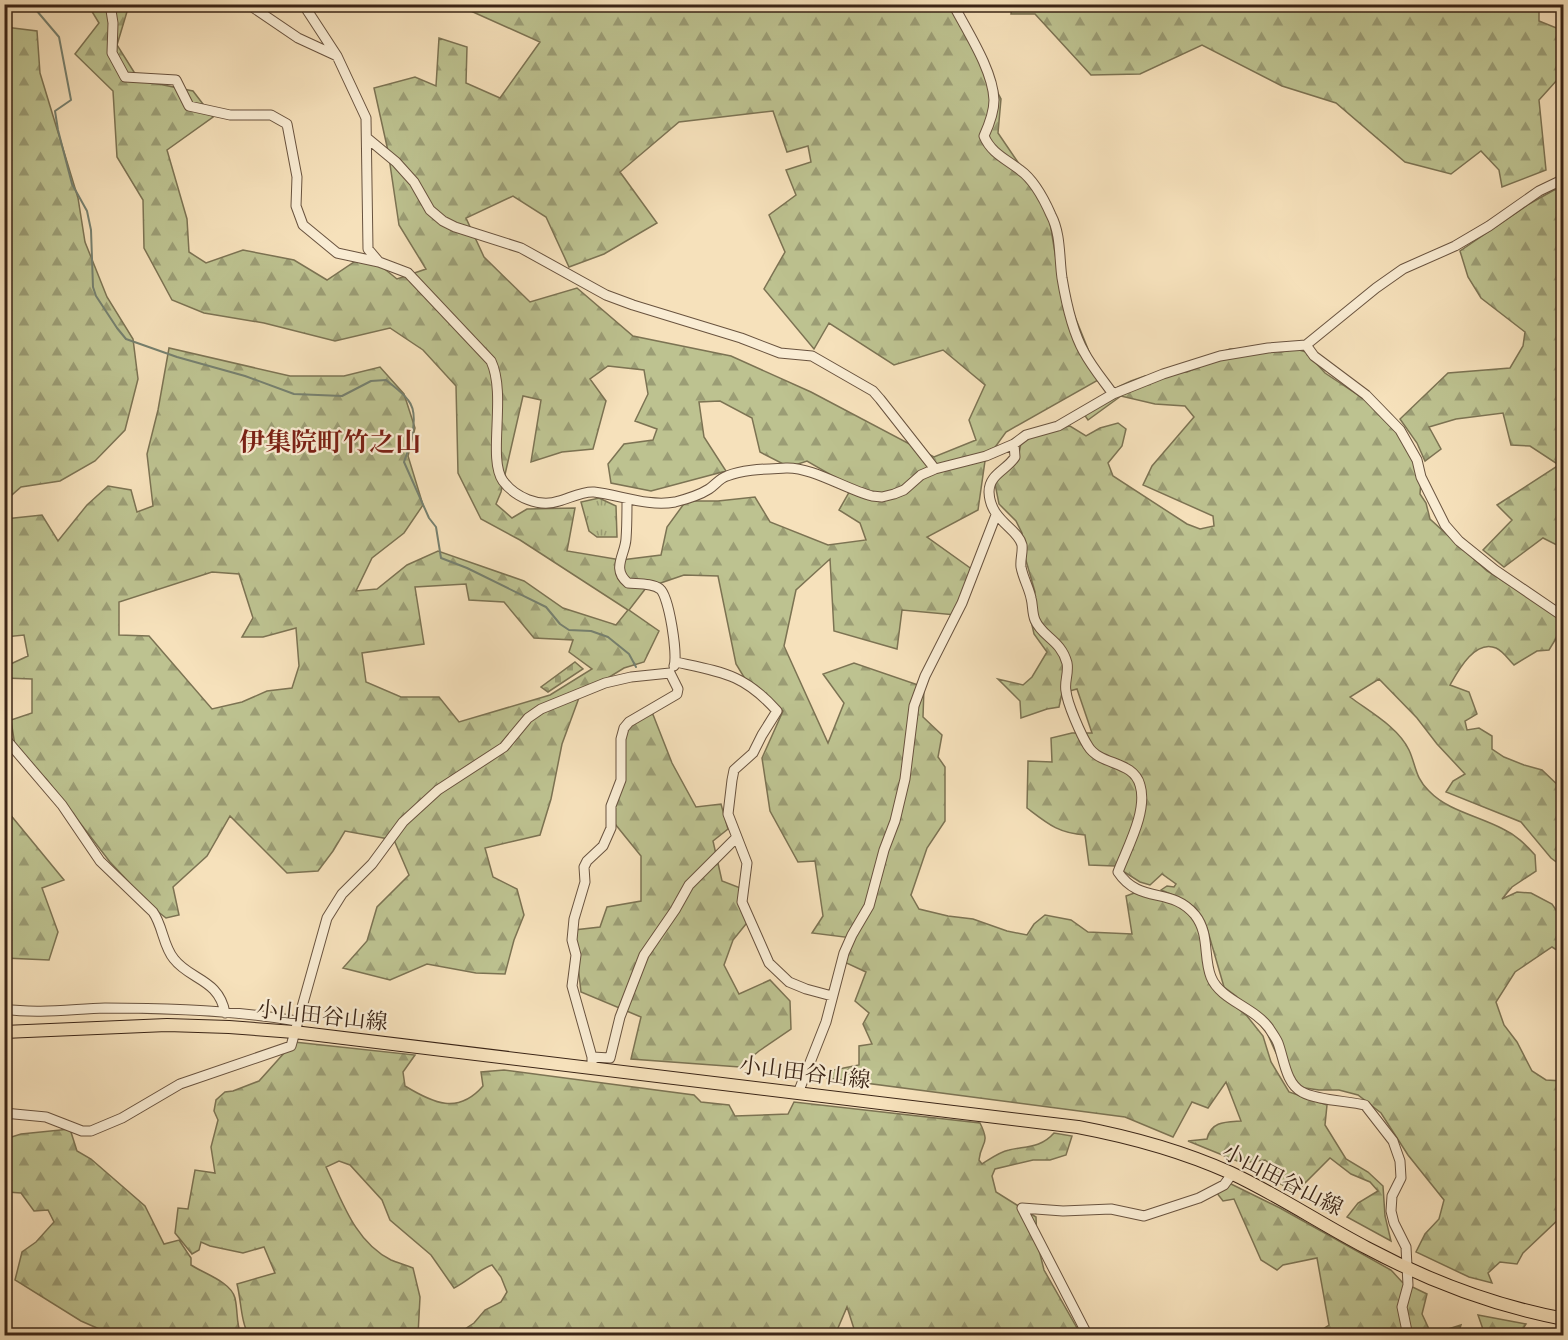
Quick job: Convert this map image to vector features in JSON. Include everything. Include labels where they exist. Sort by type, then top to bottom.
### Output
[{"type":"main road","name":"小山田谷山線","points":[[4,1032],[167,1025],[296,1027],[592,1062],[798,1093],[1095,1130],[1148,1143],[1232,1174],[1367,1248],[1445,1284],[1484,1299],[1563,1319]]},
{"type":"street","points":[[110,4],[113,23],[112,53],[125,77],[176,80],[189,106],[230,115],[271,116],[287,124],[297,177],[296,206],[303,225],[337,253],[378,262],[408,273],[491,361],[496,371],[499,402],[497,456],[499,470],[503,480],[512,491],[522,498],[547,503],[590,492],[627,500],[671,502],[695,496],[726,476],[789,467],[806,471],[862,493],[882,496],[904,490],[921,475],[935,469],[986,456],[1014,444],[1026,435],[1058,426],[1113,394],[1163,374],[1220,356],[1268,348],[1306,345],[1403,269],[1455,246],[1489,226],[1539,191],[1563,179]]},
{"type":"street","points":[[248,4],[298,38],[337,56]]},
{"type":"street","points":[[305,4],[337,56],[366,118],[369,220],[367,239],[368,249],[378,262]]},
{"type":"street","points":[[953,4],[991,84],[994,108],[984,136],[989,147],[1022,171],[1035,186],[1052,216],[1060,246],[1067,304],[1079,342],[1113,394]]},
{"type":"street","points":[[368,138],[396,162],[414,182],[430,210],[443,222],[521,248],[562,272],[623,301],[741,338],[780,353],[812,356],[834,371],[856,381],[873,391],[935,469]]},
{"type":"street","points":[[1306,345],[1314,356],[1366,395],[1400,430],[1417,460],[1421,477],[1445,525],[1459,541],[1495,570],[1563,617]]},
{"type":"street","points":[[1014,444],[1016,457],[1010,466],[994,476],[989,492],[996,515],[1019,538],[1022,545],[1021,568],[1031,598],[1035,621],[1062,649],[1068,674],[1065,690],[1088,747],[1098,758],[1124,766],[1134,774],[1140,784],[1142,800],[1132,841],[1118,872],[1125,882],[1136,890],[1175,899],[1195,915],[1206,938],[1207,963],[1211,978],[1219,990],[1256,1014],[1267,1025],[1278,1041],[1291,1081],[1300,1092],[1365,1105],[1393,1141],[1400,1161],[1401,1178],[1392,1196],[1391,1211],[1406,1247],[1408,1285],[1402,1307],[1408,1335]]},
{"type":"street","points":[[627,500],[626,541],[619,563],[620,572],[628,583],[657,587],[665,595],[676,662],[670,673]]},
{"type":"street","points":[[798,1093],[826,1022],[844,953],[869,906],[884,850],[901,801],[914,706],[962,603],[996,515]]},
{"type":"street","points":[[676,662],[721,672],[743,681],[761,693],[777,711],[753,753],[734,770],[728,814],[747,863],[742,902],[769,963],[789,982],[798,987],[832,996]]},
{"type":"street","points":[[4,1113],[46,1117],[82,1131],[91,1131],[122,1118],[180,1084],[291,1046],[304,1005],[321,935],[334,905],[372,864],[403,822],[438,790],[504,747],[528,718],[541,709],[605,683],[630,677],[670,673]]},
{"type":"street","points":[[670,673],[678,689],[677,694],[624,728],[621,740],[621,780],[611,807],[609,837],[584,867],[585,882],[574,919],[572,940],[576,955],[572,987],[592,1062],[610,1058],[620,1017],[634,976],[644,955],[689,885],[737,837]]},
{"type":"street","points":[[4,736],[62,805],[100,861],[153,912],[175,961],[212,988],[222,1002],[225,1013]]},
{"type":"street","points":[[4,1009],[32,1011],[104,1008],[225,1013],[296,1027]]},
{"type":"street","points":[[1088,1335],[1022,1208],[1063,1211],[1111,1209],[1144,1216],[1199,1198],[1224,1185],[1232,1174]]},
{"type":"green space","points":[[1012,4],[1539,5],[1539,21],[1564,31],[1563,82],[1557,80],[1539,100],[1546,170],[1502,187],[1499,170],[1481,151],[1451,174],[1405,162],[1336,103],[1282,86],[1202,45],[1140,74],[1091,75],[1035,14],[1011,14]]},
{"type":"green space","points":[[88,5],[129,5],[117,45],[139,80],[193,91],[213,117],[167,150],[187,219],[189,252],[206,263],[243,250],[294,260],[327,280],[366,254],[397,279],[426,269],[399,225],[388,151],[374,88],[415,77],[436,86],[439,38],[467,47],[466,83],[500,98],[540,42],[464,8],[464,5],[949,5],[960,21],[1001,99],[998,133],[1047,205],[1059,277],[1100,379],[1006,432],[985,461],[978,510],[927,537],[973,570],[956,615],[902,610],[897,649],[834,631],[830,559],[796,590],[784,646],[828,743],[844,703],[823,674],[854,663],[924,687],[923,717],[942,735],[938,757],[945,767],[945,821],[927,848],[911,895],[919,909],[973,919],[1007,931],[1027,935],[1034,924],[1045,915],[1071,920],[1088,932],[1132,934],[1126,896],[1137,892],[1174,903],[1197,923],[1221,995],[1247,1016],[1263,1036],[1271,1062],[1289,1092],[1327,1105],[1325,1125],[1346,1159],[1368,1172],[1383,1186],[1385,1216],[1391,1241],[1347,1217],[1358,1203],[1378,1191],[1370,1182],[1351,1174],[1330,1158],[1296,1192],[1277,1182],[1275,1168],[1265,1160],[1242,1163],[1188,1141],[1207,1139],[1216,1126],[1241,1121],[1226,1082],[1208,1108],[1192,1102],[1173,1137],[1125,1117],[827,1078],[829,1071],[859,1065],[859,1046],[872,1044],[863,1024],[869,1013],[855,1001],[866,972],[842,961],[853,938],[812,933],[823,916],[815,861],[798,862],[770,811],[762,758],[783,711],[750,687],[736,664],[718,576],[684,575],[646,588],[629,610],[659,631],[644,662],[624,668],[580,695],[562,744],[551,799],[540,835],[485,848],[493,877],[517,889],[524,915],[514,940],[505,974],[476,973],[427,964],[390,980],[343,968],[367,941],[377,907],[409,875],[394,840],[345,831],[318,871],[287,873],[230,816],[207,856],[173,887],[179,915],[166,918],[152,907],[110,862],[47,780],[15,746],[11,720],[32,713],[32,679],[5,678],[4,667],[28,656],[24,635],[5,637],[5,519],[42,515],[58,541],[87,505],[108,486],[131,490],[137,512],[153,506],[147,454],[158,410],[169,348],[290,376],[344,376],[380,367],[404,394],[415,428],[408,456],[423,505],[404,533],[372,558],[356,591],[377,589],[407,565],[438,551],[524,581],[563,608],[616,625],[628,610],[520,540],[481,519],[458,473],[456,386],[423,350],[390,328],[335,341],[264,323],[204,313],[172,300],[144,248],[143,200],[117,157],[113,91],[75,54],[99,23]],"holes":[[[773,111],[787,152],[808,146],[811,162],[786,170],[796,195],[769,215],[785,252],[764,289],[814,349],[829,323],[894,365],[943,350],[985,385],[969,420],[976,440],[934,457],[811,392],[731,356],[633,336],[577,288],[530,302],[484,257],[466,218],[513,196],[546,217],[569,267],[604,254],[657,223],[620,172],[679,122]],[[608,366],[644,370],[648,394],[635,421],[657,429],[653,440],[624,444],[608,464],[611,483],[651,491],[726,471],[704,437],[699,402],[720,401],[752,418],[760,452],[789,467],[807,461],[852,487],[839,510],[860,523],[866,540],[828,545],[770,522],[755,497],[718,501],[686,501],[667,527],[661,555],[621,560],[567,551],[575,508],[527,509],[512,518],[496,504],[501,492],[523,396],[541,400],[531,462],[562,452],[593,449],[606,401],[590,379]],[[212,572],[239,574],[253,618],[242,637],[263,637],[296,628],[299,666],[292,688],[267,691],[242,702],[212,709],[149,636],[119,635],[119,602]],[[466,584],[469,600],[504,602],[534,638],[573,640],[569,652],[592,669],[550,695],[459,722],[439,697],[401,697],[366,682],[362,653],[424,644],[415,587]]]},
{"type":"green space","points":[[5,27],[37,31],[40,73],[78,198],[85,242],[107,297],[133,339],[138,379],[125,430],[95,461],[60,481],[21,487],[5,501]]},
{"type":"green space","points":[[1563,185],[1563,552],[1559,546],[1543,538],[1504,567],[1483,550],[1512,520],[1497,505],[1559,465],[1530,446],[1511,445],[1503,413],[1456,419],[1429,427],[1441,449],[1425,461],[1417,443],[1400,419],[1448,373],[1510,368],[1523,346],[1525,332],[1481,298],[1468,277],[1460,251],[1529,204]]},
{"type":"green space","points":[[1230,349],[1281,352],[1296,349],[1306,352],[1325,373],[1364,399],[1397,433],[1414,461],[1421,480],[1420,494],[1426,503],[1430,519],[1487,571],[1563,618],[1563,627],[1549,650],[1537,651],[1514,665],[1496,648],[1488,646],[1481,648],[1468,658],[1450,685],[1469,692],[1477,714],[1465,721],[1467,730],[1479,728],[1492,736],[1492,749],[1504,757],[1542,770],[1563,790],[1563,867],[1551,858],[1521,822],[1446,792],[1453,781],[1465,774],[1417,718],[1379,679],[1350,697],[1383,720],[1398,734],[1409,750],[1421,781],[1437,798],[1445,804],[1508,831],[1535,855],[1536,871],[1512,887],[1502,899],[1517,892],[1531,893],[1552,904],[1563,920],[1563,954],[1552,947],[1515,972],[1496,1002],[1504,1025],[1517,1042],[1532,1071],[1546,1080],[1563,1081],[1563,1229],[1560,1218],[1523,1253],[1517,1264],[1500,1262],[1488,1273],[1492,1283],[1469,1277],[1416,1252],[1425,1234],[1439,1219],[1444,1200],[1408,1155],[1381,1113],[1358,1095],[1339,1090],[1291,1086],[1267,1033],[1236,996],[1224,987],[1207,928],[1180,898],[1161,890],[1167,886],[1174,887],[1176,884],[1162,874],[1150,885],[1140,882],[1115,866],[1089,865],[1085,835],[1054,827],[1027,808],[1028,761],[1052,762],[1051,738],[1072,733],[1092,733],[1077,689],[1062,693],[1059,707],[1021,718],[1020,701],[998,679],[1023,685],[1032,677],[1047,652],[1034,634],[1029,612],[1035,592],[1025,557],[1022,533],[1016,521],[999,504],[995,484],[997,471],[1018,458],[1022,438],[1034,433],[1070,426],[1086,436],[1100,428],[1118,423],[1126,429],[1122,446],[1108,463],[1113,476],[1187,524],[1200,529],[1214,526],[1213,516],[1143,485],[1152,466],[1194,417],[1185,406],[1155,404],[1121,396],[1088,420],[1081,410],[1131,381],[1145,376],[1187,372],[1211,362],[1219,353]]},
{"type":"green space","points":[[599,498],[616,506],[617,537],[597,537],[589,531],[581,502]]},
{"type":"green space","points":[[575,662],[583,669],[548,692],[541,687]]},
{"type":"green space","points":[[652,712],[672,763],[696,807],[721,804],[728,829],[713,841],[722,881],[743,889],[750,919],[733,940],[724,965],[739,994],[770,980],[790,1001],[791,1029],[740,1067],[631,1059],[641,1017],[581,992],[574,930],[600,927],[607,907],[641,901],[641,856],[611,819],[629,719]]},
{"type":"green space","points":[[4,807],[64,880],[42,888],[58,932],[49,960],[5,958]]},
{"type":"green space","points":[[294,1042],[415,1055],[403,1072],[405,1086],[425,1097],[445,1103],[464,1101],[474,1095],[483,1086],[481,1072],[504,1070],[694,1095],[701,1102],[729,1105],[735,1116],[788,1114],[794,1102],[980,1123],[985,1135],[979,1160],[982,1164],[1005,1151],[1039,1144],[1054,1133],[1072,1136],[1066,1155],[1050,1160],[1033,1160],[995,1169],[992,1176],[996,1192],[1036,1217],[1037,1242],[1044,1270],[1081,1335],[856,1335],[847,1307],[835,1335],[461,1335],[462,1331],[474,1323],[485,1310],[501,1302],[507,1292],[501,1277],[492,1265],[454,1288],[431,1255],[390,1220],[382,1200],[350,1165],[339,1161],[326,1167],[344,1207],[359,1232],[368,1243],[391,1260],[413,1268],[420,1297],[418,1335],[249,1335],[243,1318],[237,1284],[275,1273],[264,1247],[243,1253],[201,1242],[199,1250],[192,1254],[175,1233],[178,1208],[188,1209],[195,1170],[215,1173],[211,1147],[218,1120],[214,1111],[216,1100],[225,1092],[259,1081]]},
{"type":"green space","points":[[70,1129],[77,1151],[91,1159],[145,1206],[164,1244],[179,1240],[191,1258],[191,1265],[217,1279],[233,1292],[241,1335],[113,1335],[81,1321],[15,1280],[22,1252],[36,1242],[54,1222],[48,1210],[34,1211],[21,1193],[7,1192],[5,1195],[5,1139],[21,1134]]},
{"type":"green space","points":[[1229,1183],[1280,1208],[1391,1270],[1402,1282],[1427,1294],[1422,1314],[1429,1329],[1442,1331],[1461,1325],[1458,1335],[1308,1335],[1329,1325],[1317,1258],[1283,1265],[1277,1270],[1261,1260],[1234,1199],[1223,1201],[1216,1192]]},
{"type":"green space","points":[[1478,1315],[1526,1324],[1519,1335],[1485,1335]]},
{"type":"waterway","points":[[31,4],[59,37],[71,100],[55,111],[58,130],[72,184],[87,211],[91,230],[93,287],[96,296],[126,339],[177,357],[245,376],[294,394],[342,396],[371,381],[386,380],[403,394],[412,406],[413,430],[404,462],[429,518],[436,527],[441,558],[467,568],[546,607],[560,624],[569,630],[591,631],[608,637],[629,654],[636,667]]},
{"type":"district","name":"伊集院町竹之山","points":[[330,442]]}]
